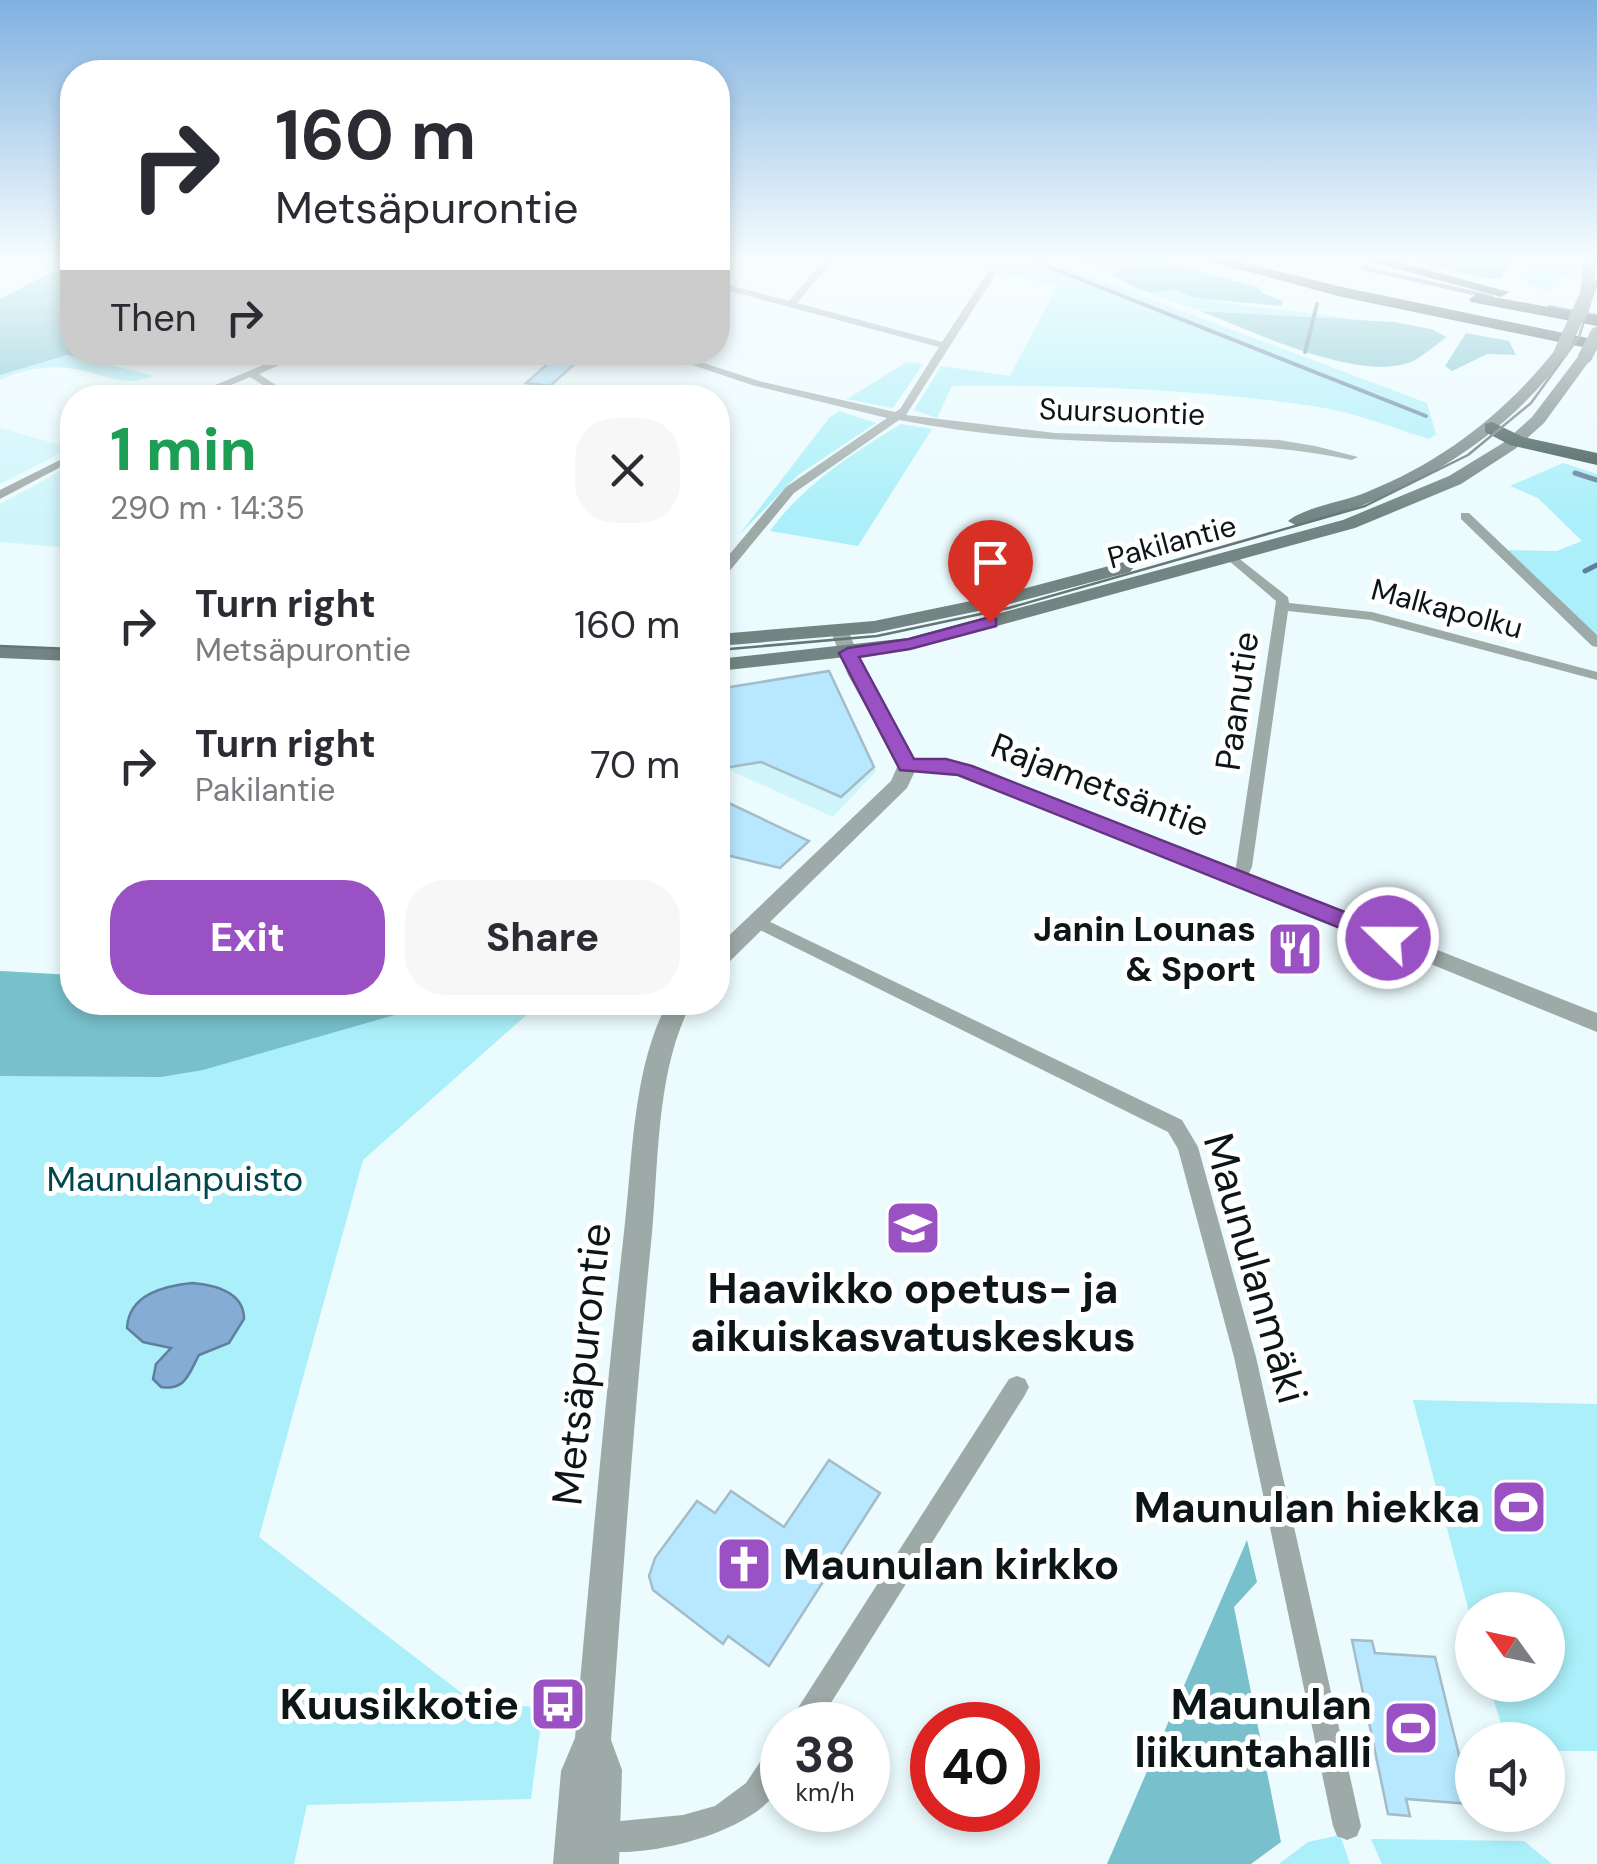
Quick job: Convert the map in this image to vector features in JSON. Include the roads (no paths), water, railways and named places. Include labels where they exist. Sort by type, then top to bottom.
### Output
[{"type":"highway","points":[[1492,428],[1597,458]]},
{"type":"highway","points":[[1521,436],[1597,450]]},
{"type":"main road","name":"Pakilantie","points":[[730,639],[840,632],[1002,600],[1304,520],[1430,470],[1492,428],[1564,344]]},
{"type":"main road","name":"Pakilantie","points":[[730,664],[848,653],[938,637],[1349,524],[1455,480],[1521,436],[1592,344]]},
{"type":"main road","points":[[0,636],[60,638]]},
{"type":"main road","points":[[0,652],[60,655]]},
{"type":"street","points":[[730,562],[790,490],[904,411],[945,346],[938,344]]},
{"type":"street","points":[[222,385],[271,365]]},
{"type":"street","name":"Suursuontie","points":[[706,365],[896,418],[1072,438],[1283,442],[1352,456]]},
{"type":"street","points":[[251,373],[270,385]]},
{"type":"street","points":[[0,495],[60,462]]},
{"type":"street","points":[[1464,516],[1597,642]]},
{"type":"street","name":"Paanutie","points":[[1232,556],[1282,595],[1244,867],[1239,877]]},
{"type":"street","name":"Malkapolku","points":[[1282,606],[1372,616],[1597,676]]},
{"type":"street","points":[[730,948],[900,784],[908,766],[840,632]]},
{"type":"street","name":"Rajametsäntie","points":[[908,766],[946,765],[965,770],[1597,1023]]},
{"type":"street","name":"Maunulanmäki","points":[[758,922],[1176,1126],[1188,1147],[1245,1357],[1347,1826]]},
{"type":"street","name":"Metsäpurontie","points":[[587,1851],[604,1770],[593,1740],[618,1429],[649,1132],[664,1034],[674,1015]]},
{"type":"street","points":[[816,1702],[1017,1387]]},
{"type":"street","points":[[587,1851],[708,1822],[755,1795],[760,1787]]},
{"type":"waterway","points":[[1244,344],[1426,416]]},
{"type":"waterway","points":[[1305,352],[1307,344]]},
{"type":"waterway","points":[[1575,473],[1597,480]]},
{"type":"waterway","points":[[1585,571],[1597,565]]},
{"type":"tram line","points":[[730,649],[877,636],[1009,608],[1365,506],[1468,455],[1531,403],[1574,344]]},
{"type":"tram line","points":[[0,646],[60,648]]},
{"type":"place","name":"Janin Lounas & Sport","points":[[1295,949]]},
{"type":"place","name":"Haavikko opetus- ja aikuiskasvatuskeskus","points":[[913,1228]]},
{"type":"place","name":"Maunulan hiekka","points":[[1519,1507]]},
{"type":"place","name":"Maunulan kirkko","points":[[744,1564]]},
{"type":"place","name":"Kuusikkotie","points":[[558,1704]]},
{"type":"place","name":"Maunulan liikuntahalli","points":[[1411,1728]]},
{"type":"park label","name":"Maunulanpuisto","points":[[175,1179]]}]
